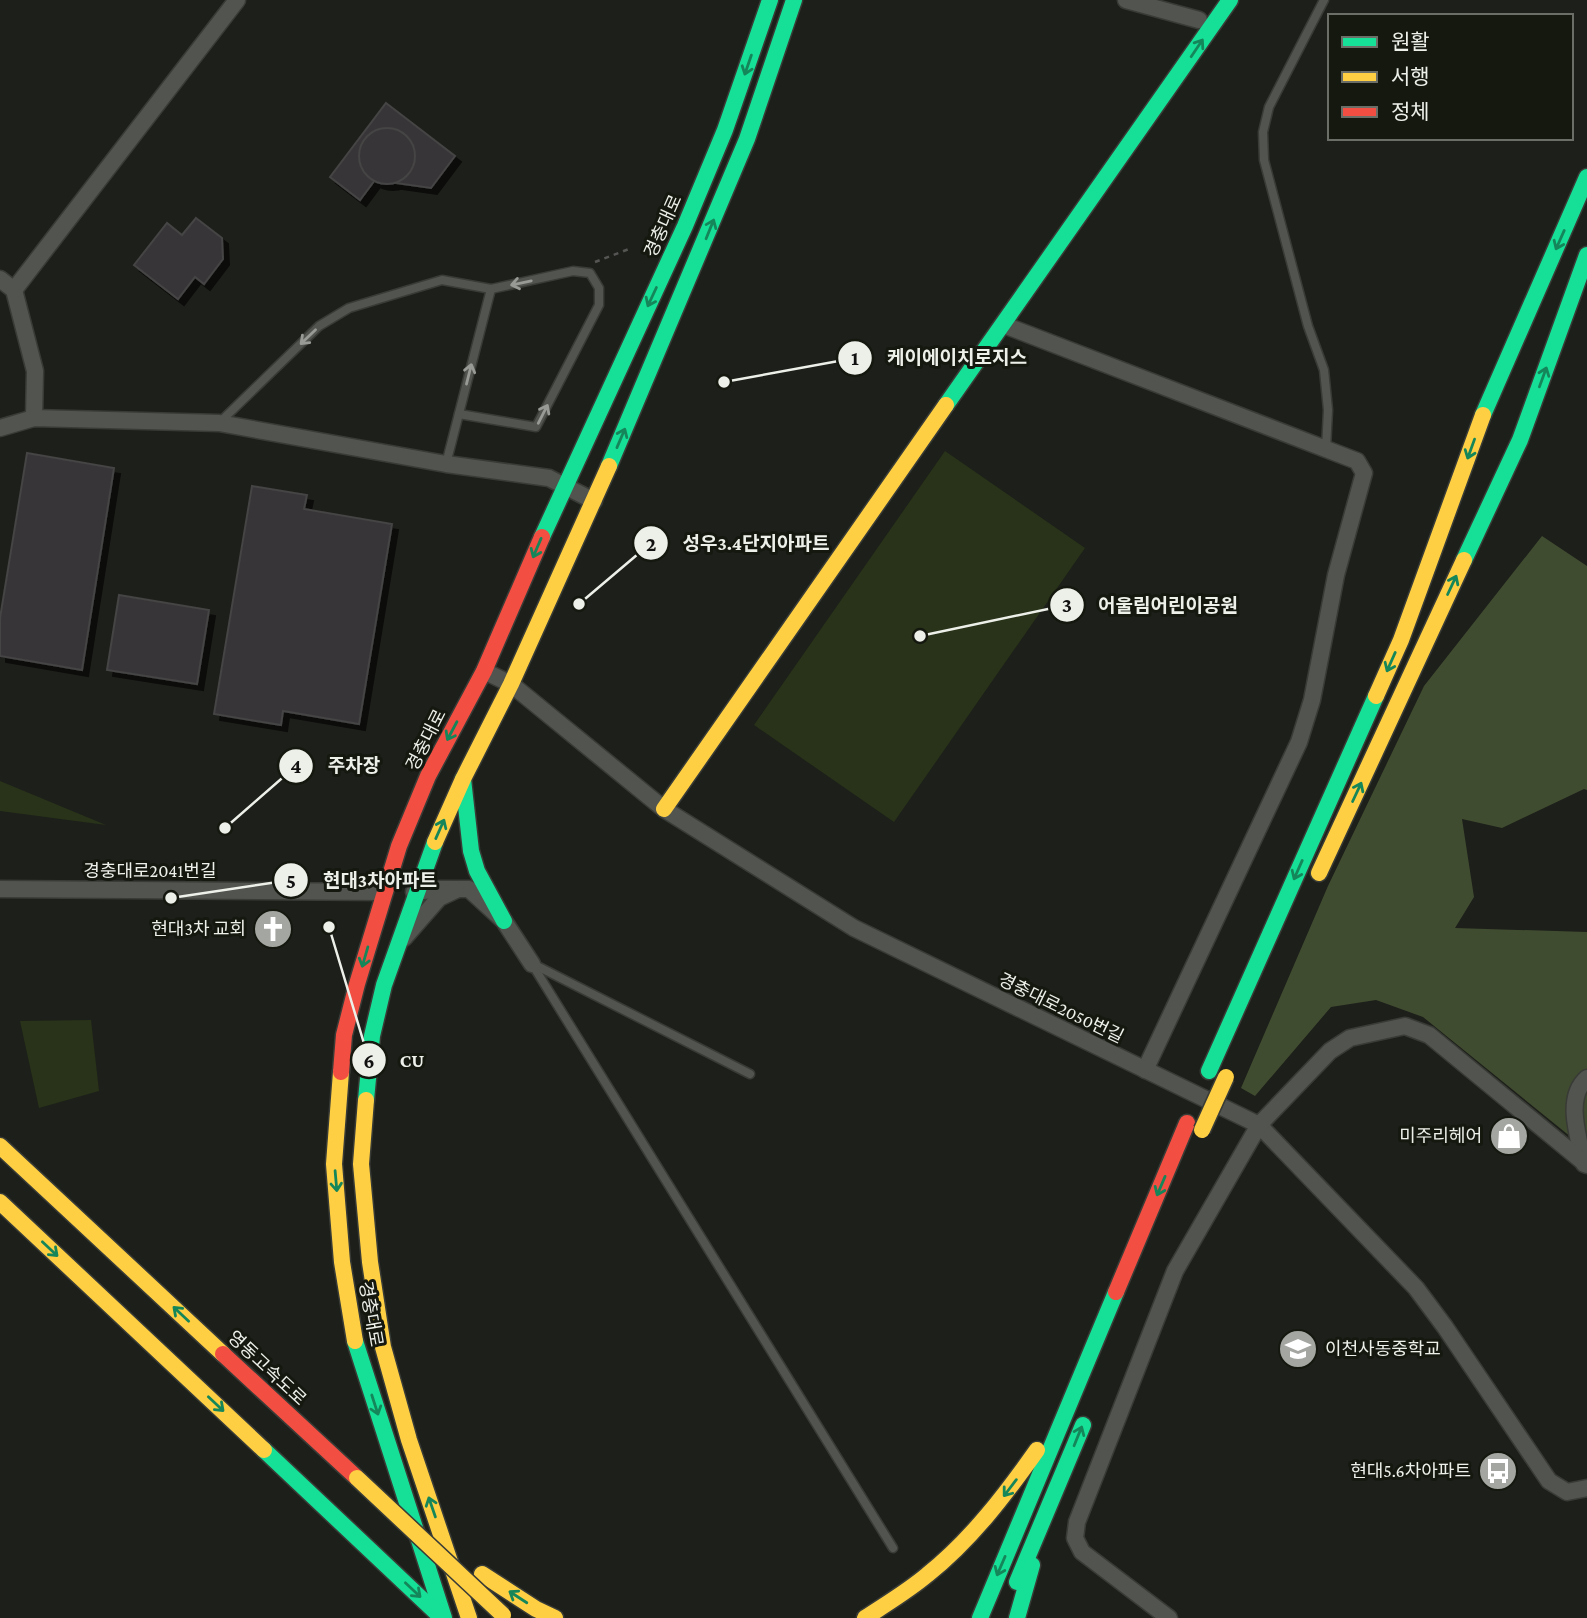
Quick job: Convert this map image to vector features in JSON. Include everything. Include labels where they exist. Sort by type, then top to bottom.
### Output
[{"type":"main road","name":"경충대로","points":[[443,1618],[356,1346],[342,1262],[334,1164],[344,1035],[399,846],[428,776],[484,671],[564,485],[685,226],[725,130],[770,0]]},
{"type":"main road","name":"경충대로","points":[[470,1618],[401,1413],[383,1347],[370,1262],[361,1164],[372,1036],[414,892],[463,779],[511,684],[594,501],[747,139],[794,0]]},
{"type":"main road","points":[[1164,96],[1164,73],[1211,0]]},
{"type":"main road","points":[[664,809],[1230,0]]},
{"type":"main road","points":[[980,1618],[1187,1122],[1401,640],[1483,415],[1587,177]]},
{"type":"main road","points":[[1312,888],[1520,440],[1587,255]]},
{"type":"main road","points":[[463,779],[471,850],[477,871],[503,921]]},
{"type":"main road","points":[[384,892],[414,892]]},
{"type":"main road","points":[[1199,1137],[1229,1070]]},
{"type":"main road","name":"영동고속도로","points":[[0,1146],[505,1616]]},
{"type":"main road","points":[[0,1202],[443,1618]]},
{"type":"main road","points":[[865,1618],[934,1569],[970,1534],[1009,1491],[1075,1390]]},
{"type":"main road","points":[[1002,1618],[1089,1410]]},
{"type":"main road","points":[[1017,1618],[1053,1499]]},
{"type":"main road","points":[[386,1505],[482,1574],[536,1609],[555,1618]]},
{"type":"street","points":[[14,290],[237,0]]},
{"type":"street","points":[[1126,0],[1199,20]]},
{"type":"street","points":[[0,279],[14,290],[35,371],[34,418]]},
{"type":"street","points":[[1004,325],[1357,461],[1364,473],[1336,575],[1312,700],[1303,732],[1145,1070]]},
{"type":"street","points":[[0,428],[34,418],[219,423],[446,464],[549,478],[594,501]]},
{"type":"street","name":"경충대로2050번길","points":[[484,671],[511,684],[664,809],[854,928],[1259,1125]]},
{"type":"street","name":"경충대로2041번길","points":[[0,888],[384,892]]},
{"type":"street","points":[[397,944],[439,898],[458,889]]},
{"type":"street","points":[[414,892],[469,889],[503,921],[532,964]]},
{"type":"street","points":[[1169,1618],[1082,1552],[1075,1538],[1077,1522],[1175,1271],[1259,1125],[1330,1051],[1349,1038],[1405,1026],[1429,1035],[1585,1164]]},
{"type":"street","points":[[1585,1164],[1574,1108],[1581,1083],[1587,1078]]},
{"type":"street","points":[[1259,1125],[1416,1288],[1549,1481],[1567,1492],[1587,1488]]},
{"type":"lane","points":[[1324,0],[1269,107],[1263,132],[1264,160],[1308,326],[1324,370],[1328,410],[1326,449]]},
{"type":"lane","points":[[219,423],[319,326],[349,308],[442,280],[491,289],[573,271],[590,274],[598,288],[599,305],[536,427],[459,414]]},
{"type":"lane","points":[[446,464],[491,289]]},
{"type":"lane","points":[[532,964],[750,1074]]},
{"type":"lane","points":[[532,964],[893,1548]]},
{"type":"path","points":[[573,271],[629,249]]},
{"type":"green space","points":[[945,451],[1085,548],[894,822],[754,725]]},
{"type":"green space","points":[[1542,536],[1587,566],[1587,790],[1584,789],[1502,828],[1462,819],[1474,897],[1455,928],[1587,932],[1587,1150],[1423,1017],[1376,1000],[1331,1007],[1255,1096],[1241,1088],[1328,886],[1424,686]]},
{"type":"green space","points":[[0,781],[106,825],[0,811]]},
{"type":"green space","points":[[91,1020],[99,1091],[39,1108],[20,1021]]},
{"type":"building","points":[[386,103],[455,156],[431,188],[375,180],[360,200],[330,177]]},
{"type":"building","points":[[387,128],[402,133],[410,141],[415,156],[410,171],[402,179],[387,184],[372,179],[364,171],[359,156],[364,141],[372,133]]},
{"type":"building","points":[[196,218],[222,238],[223,259],[204,284],[195,277],[178,299],[134,265],[167,223],[182,235]]},
{"type":"building","points":[[27,453],[114,468],[82,670],[0,656],[0,618]]},
{"type":"building","points":[[252,486],[307,495],[304,509],[392,524],[359,724],[283,711],[281,725],[214,714]]},
{"type":"building","points":[[119,595],[209,610],[197,684],[107,670]]},
{"type":"traffic: fast","points":[[542,537],[685,226],[725,130],[770,0]]},
{"type":"traffic: fast","points":[[609,466],[747,139],[794,0]]},
{"type":"traffic: fast","points":[[946,405],[1230,0]]},
{"type":"traffic: fast","points":[[1483,415],[1587,177]]},
{"type":"traffic: fast","points":[[1464,560],[1520,440],[1587,255]]},
{"type":"traffic: fast","points":[[1209,1071],[1376,696]]},
{"type":"traffic: fast","points":[[463,779],[471,851],[477,871],[504,921]]},
{"type":"traffic: fast","points":[[366,1100],[372,1036],[384,985],[435,842]]},
{"type":"traffic: fast","points":[[980,1618],[1116,1292]]},
{"type":"traffic: fast","points":[[355,1341],[444,1618]]},
{"type":"traffic: fast","points":[[1017,1582],[1083,1425]]},
{"type":"traffic: fast","points":[[264,1450],[442,1618]]},
{"type":"traffic: fast","points":[[1017,1618],[1032,1565]]},
{"type":"traffic: slow","points":[[664,809],[946,405]]},
{"type":"traffic: slow","points":[[1376,696],[1401,640],[1483,415]]},
{"type":"traffic: slow","points":[[435,842],[511,684],[609,466]]},
{"type":"traffic: slow","points":[[1319,873],[1464,560]]},
{"type":"traffic: slow","points":[[341,1072],[334,1164],[342,1262],[355,1341]]},
{"type":"traffic: slow","points":[[1202,1130],[1226,1077]]},
{"type":"traffic: slow","points":[[366,1100],[361,1164],[370,1262],[383,1347],[409,1440],[469,1618]]},
{"type":"traffic: slow","points":[[0,1146],[223,1354]]},
{"type":"traffic: slow","points":[[0,1202],[264,1450]]},
{"type":"traffic: slow","points":[[865,1618],[920,1581],[958,1547],[1000,1500],[1037,1450]]},
{"type":"traffic: slow","points":[[357,1478],[503,1615]]},
{"type":"traffic: slow","points":[[482,1574],[536,1609],[555,1618]]},
{"type":"traffic: jam","points":[[341,1072],[344,1035],[357,984],[399,846],[428,776],[484,671],[542,537]]},
{"type":"traffic: jam","points":[[1116,1292],[1187,1123]]},
{"type":"traffic: jam","points":[[223,1354],[357,1478]]},
{"type":"place","name":"케이에이치로지스","points":[[724,382]]},
{"type":"place","name":"성우3.4단지아파트","points":[[579,604]]},
{"type":"place","name":"어울림어린이공원","points":[[920,636]]},
{"type":"place","name":"주차장","points":[[225,828]]},
{"type":"place","name":"현대3차아파트","points":[[171,898]]},
{"type":"place","name":"CU","points":[[329,927]]},
{"type":"place","name":"현대3차 교회","points":[[273,929]]},
{"type":"place","name":"미주리헤어","points":[[1509,1136]]},
{"type":"place","name":"이천사동중학교","points":[[1298,1349]]},
{"type":"place","name":"현대5.6차아파트","points":[[1498,1471]]}]
